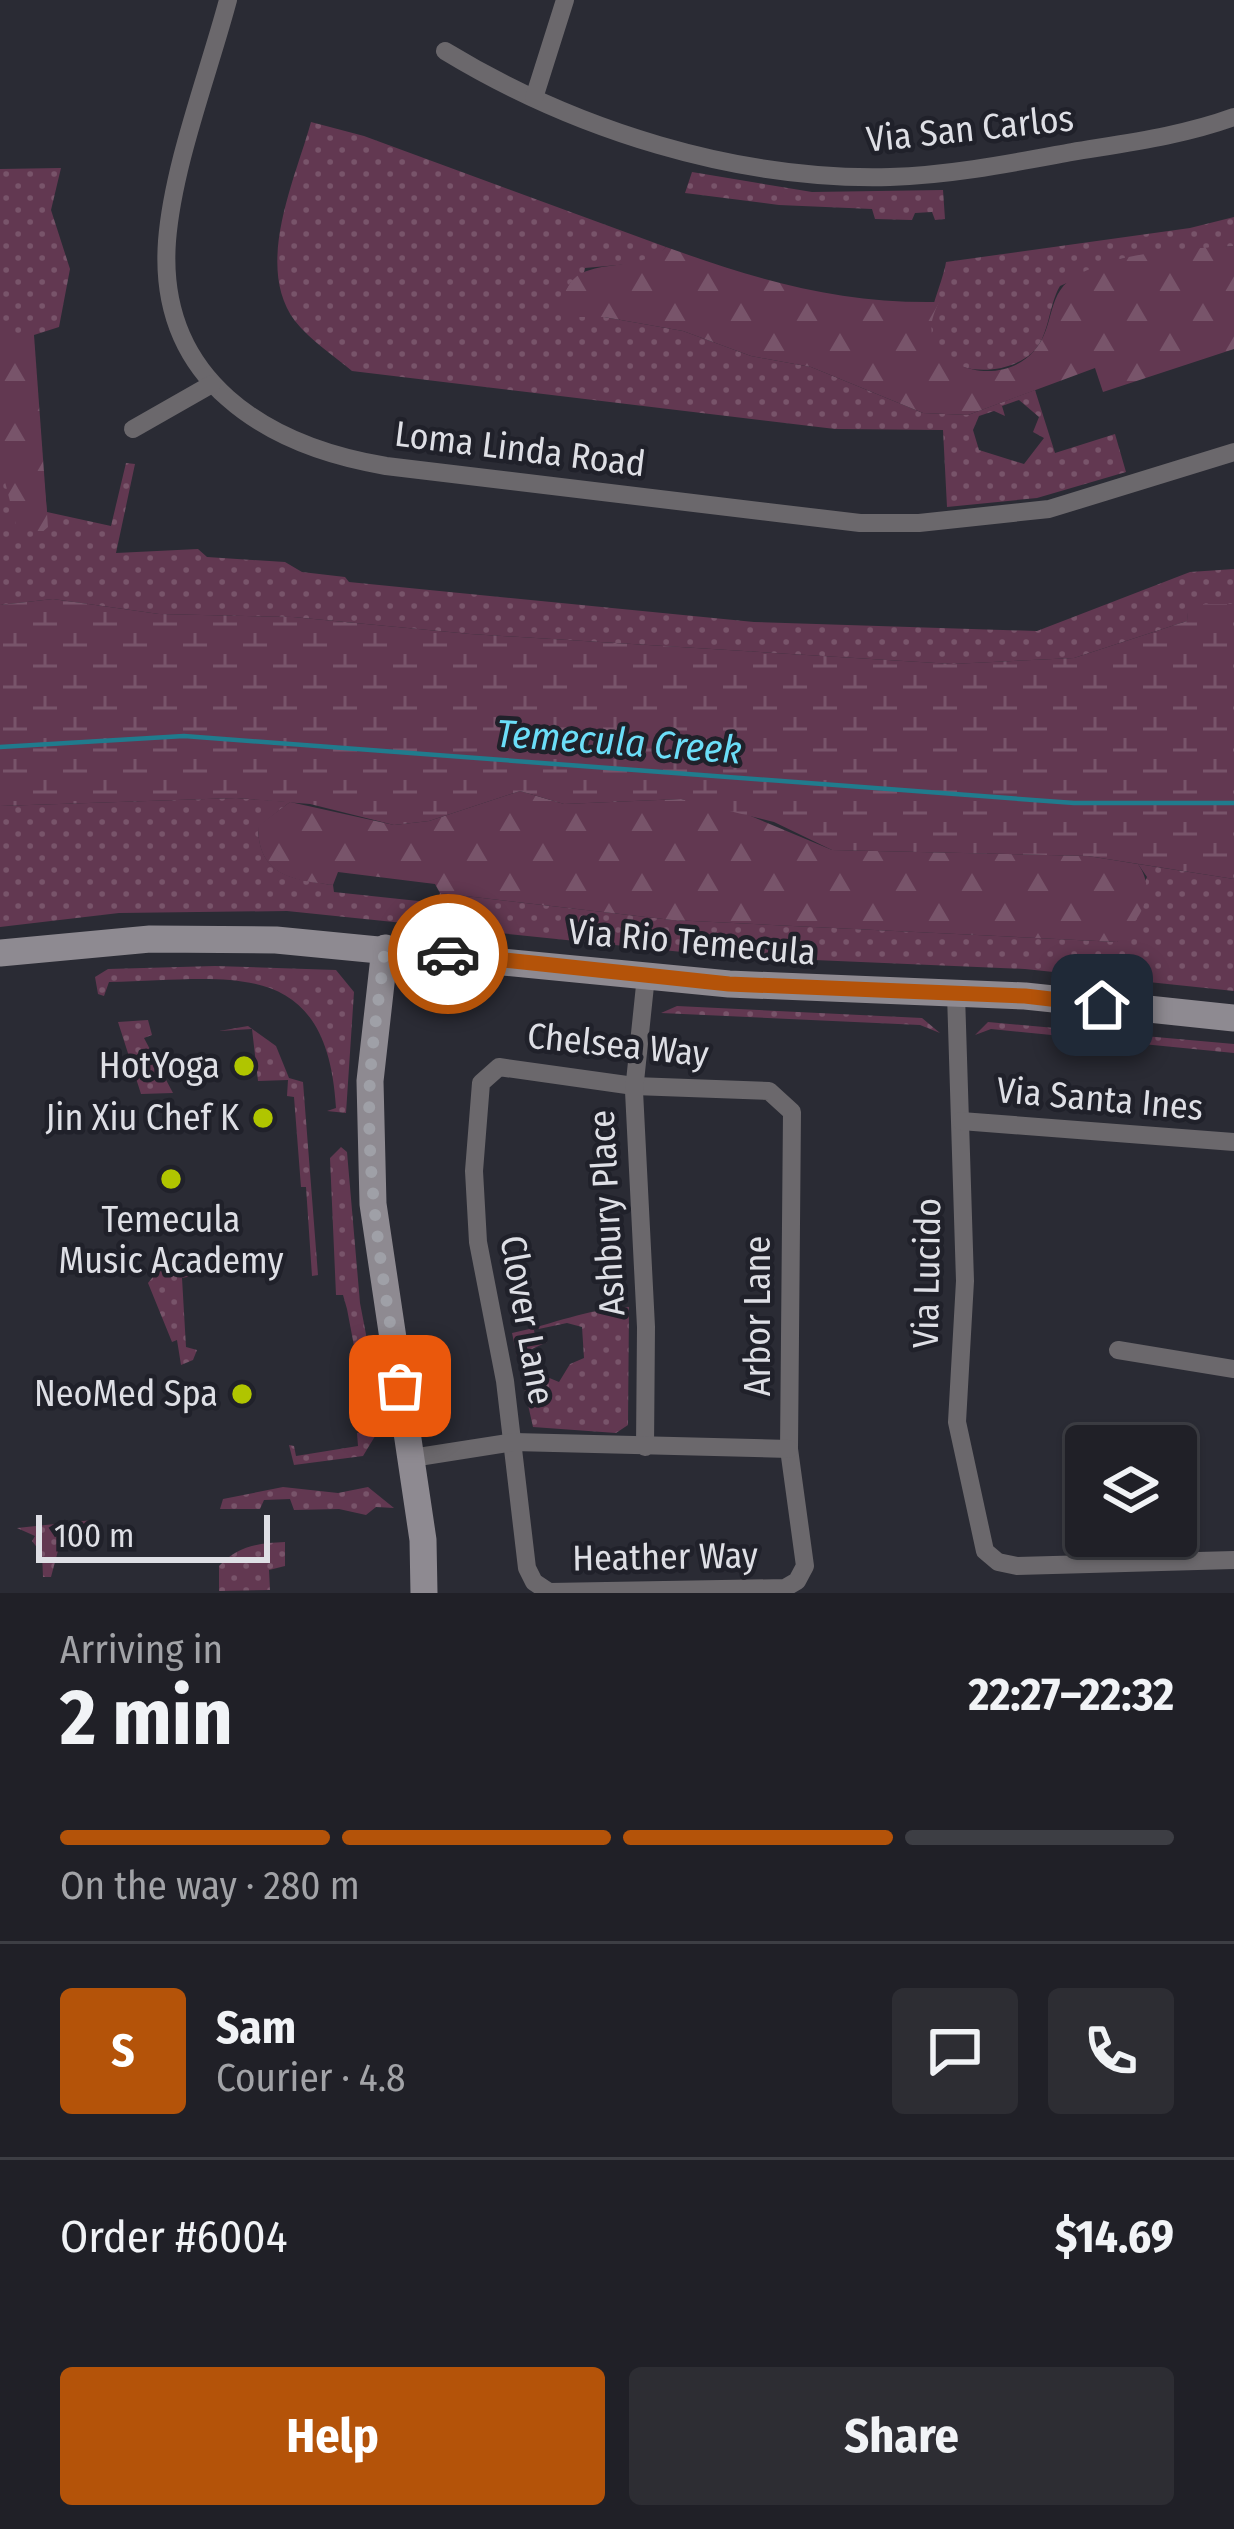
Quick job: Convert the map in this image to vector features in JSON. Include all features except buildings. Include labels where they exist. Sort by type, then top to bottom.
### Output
[{"type":"street","name":"Loma Linda Road","points":[[228,0],[167,239],[173,304],[187,342],[212,384],[249,419],[329,457],[860,523],[940,522],[1049,509],[1234,452]]},
{"type":"street","points":[[534,98],[565,0]]},
{"type":"street","name":"Via San Carlos","points":[[445,52],[534,98],[663,146],[814,176],[960,171],[1149,139],[1234,117]]},
{"type":"street","points":[[133,429],[212,384]]},
{"type":"street","name":"Via Rio Temecula","points":[[0,953],[150,939],[385,948],[813,990],[956,994],[1234,1018]]},
{"type":"street","points":[[385,948],[370,1081],[373,1204],[412,1458],[424,1593]]},
{"type":"street","name":"Ashbury Place","points":[[645,1448],[646,1327],[634,1086],[646,976]]},
{"type":"street","name":"Via Lucido","points":[[956,994],[965,1298],[957,1422],[985,1551],[998,1562],[1017,1565],[1234,1560]]},
{"type":"street","name":"Chelsea Way","points":[[481,1083],[499,1067],[519,1067],[634,1086],[755,1090]]},
{"type":"street","name":"Clover Lane","points":[[481,1083],[474,1204],[514,1442],[527,1568]]},
{"type":"street","name":"Arbor Lane","points":[[755,1090],[785,1100],[792,1112],[789,1449],[805,1566]]},
{"type":"street","name":"Via Santa Ines","points":[[961,1121],[1234,1142]]},
{"type":"street","points":[[1118,1349],[1234,1369]]},
{"type":"street","points":[[412,1458],[514,1442],[789,1449]]},
{"type":"street","name":"Heather Way","points":[[527,1568],[534,1582],[549,1592],[595,1592],[785,1588],[805,1566]]},
{"type":"green space","points":[[311,122],[364,136],[666,247],[651,262],[585,268],[574,317],[604,317],[683,331],[751,356],[811,367],[923,413],[968,415],[1035,390],[1055,453],[1115,434],[1126,472],[1037,498],[947,507],[943,430],[835,429],[352,371],[295,321],[283,299],[278,275],[282,223]],"holes":[[[1019,400],[1039,417],[1033,432],[1044,438],[1024,464],[979,450],[973,430],[979,416],[994,411],[1005,416],[1002,406]]]},
{"type":"green space","points":[[61,168],[51,210],[70,269],[59,327],[34,335],[31,349],[47,512],[111,526],[126,463],[135,464],[116,553],[198,549],[207,557],[285,562],[302,572],[345,577],[349,582],[754,622],[1037,631],[1190,572],[1234,569],[1234,604],[1189,604],[1187,621],[1074,658],[952,664],[470,634],[293,617],[159,614],[53,599],[0,605],[0,169]]},
{"type":"green space","points":[[692,172],[812,192],[943,190],[945,219],[935,220],[932,212],[915,213],[912,220],[875,219],[872,209],[779,205],[685,193]]},
{"type":"green space","points":[[1234,217],[1234,246],[1121,259],[1060,286],[1042,338],[1019,362],[970,369],[954,364],[933,342],[931,318],[946,262],[1190,228]]},
{"type":"green space","points":[[1234,246],[1234,349],[1103,392],[1095,368],[968,415],[923,413],[811,367],[751,356],[683,331],[604,317],[574,317],[562,306],[576,277],[589,270],[636,262],[666,247],[800,288],[868,299],[939,302],[932,324],[937,346],[970,369],[998,370],[1034,351],[1060,290],[1079,274],[1135,256]]},
{"type":"green space","points":[[34,335],[48,527],[40,534],[16,525],[0,462],[0,337]]},
{"type":"green space","points":[[53,599],[159,614],[293,617],[470,634],[952,664],[1074,658],[1187,621],[1188,604],[1234,604],[1234,879],[1088,856],[832,850],[774,822],[681,799],[564,804],[520,791],[429,821],[394,825],[310,804],[236,798],[0,806],[0,605]]},
{"type":"green space","points":[[520,791],[564,804],[681,799],[729,807],[832,850],[1088,856],[1138,864],[1146,896],[1133,925],[1117,942],[672,920],[440,893],[435,884],[338,872],[333,885],[304,881],[271,865],[260,843],[258,826],[290,802],[394,825],[429,821]]},
{"type":"green space","points":[[236,798],[290,802],[258,827],[264,856],[280,872],[333,885],[334,892],[437,903],[440,893],[672,920],[1117,942],[1147,877],[1138,864],[1234,879],[1234,991],[1025,969],[721,956],[287,911],[119,913],[0,927],[0,806]]},
{"type":"green space","points":[[108,969],[336,970],[354,992],[346,1113],[327,1111],[336,1108],[329,1058],[313,1023],[292,999],[264,986],[193,979],[109,982],[104,996],[98,994],[95,977]]},
{"type":"green space","points":[[677,1006],[922,1018],[940,1033],[920,1025],[661,1013]]},
{"type":"green space","points":[[148,1020],[152,1035],[144,1038],[173,1093],[141,1094],[118,1022]]},
{"type":"green space","points":[[988,1022],[1234,1044],[1234,1053],[991,1029],[975,1035]]},
{"type":"green space","points":[[248,1026],[276,1046],[289,1078],[303,1082],[318,1275],[312,1276],[306,1187],[301,1187],[294,1097],[287,1096],[288,1080],[258,1081],[252,1029],[219,1031]]},
{"type":"green space","points":[[341,1147],[347,1152],[360,1303],[383,1423],[363,1456],[294,1465],[289,1445],[294,1446],[296,1456],[358,1446],[357,1433],[370,1430],[347,1309],[343,1295],[336,1295],[330,1158]]},
{"type":"green space","points":[[167,1259],[192,1269],[192,1276],[182,1278],[186,1347],[197,1350],[193,1360],[181,1365],[177,1340],[172,1342],[148,1283]]},
{"type":"green space","points":[[629,1307],[628,1425],[616,1433],[533,1427],[518,1360],[532,1358],[535,1372],[559,1382],[570,1364],[584,1358],[582,1327],[567,1323],[534,1330],[536,1341],[547,1342],[517,1356],[512,1333]]},
{"type":"green space","points":[[283,1487],[338,1493],[368,1487],[394,1508],[376,1507],[366,1515],[339,1509],[294,1510],[290,1499],[264,1500],[260,1509],[220,1509],[223,1499]]},
{"type":"green space","points":[[93,1520],[101,1530],[92,1535],[91,1529],[83,1529],[80,1538],[59,1547],[51,1577],[43,1577],[42,1554],[32,1541],[35,1536],[17,1528]]},
{"type":"green space","points":[[285,1542],[285,1566],[269,1570],[270,1590],[219,1591],[219,1566],[226,1559],[249,1547]]},
{"type":"waterway","name":"Temecula Creek","points":[[0,747],[184,736],[1074,803],[1234,803]]},
{"type":"way so far","points":[[400,1386],[373,1204],[370,1081],[381,977],[385,948],[448,954]]},
{"type":"place","name":"HotYoga","points":[[244,1066]]},
{"type":"place","name":"Jin Xiu Chef K","points":[[263,1118]]},
{"type":"place","name":"Temecula Music Academy","points":[[171,1179]]},
{"type":"place","name":"NeoMed Spa","points":[[242,1394]]},
{"type":"route","points":[[448,954],[729,984],[1025,996],[1102,1005]]}]
